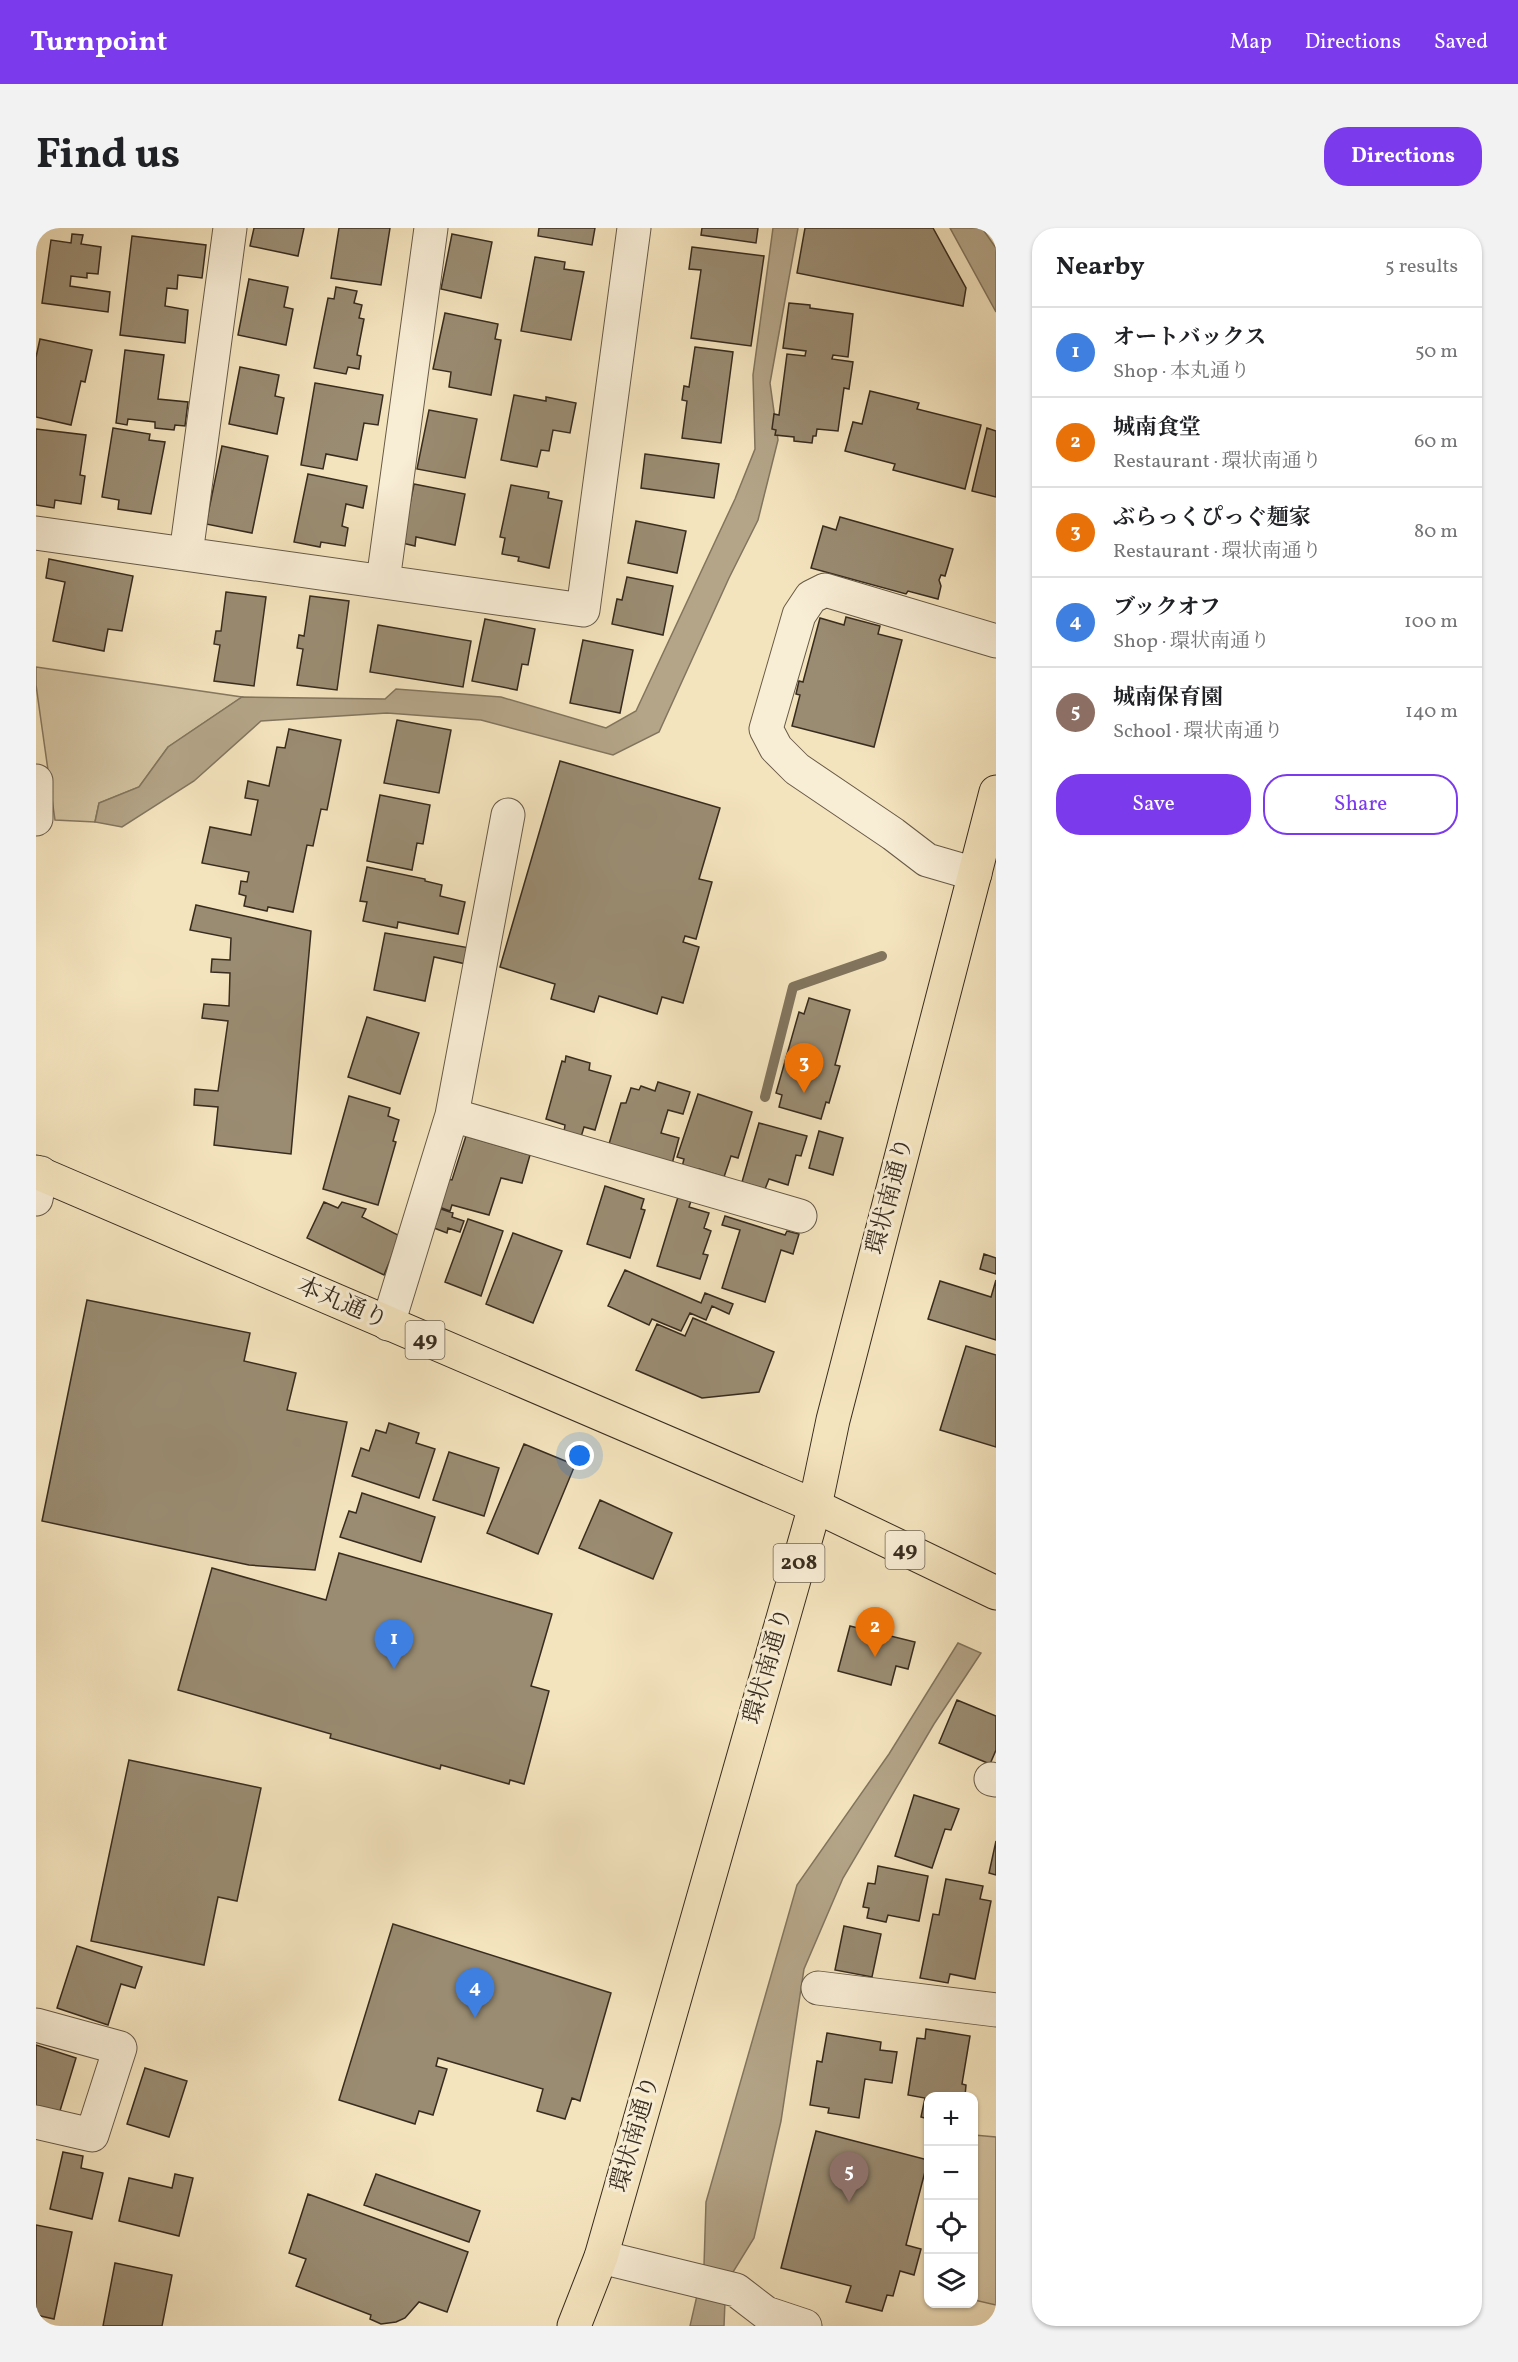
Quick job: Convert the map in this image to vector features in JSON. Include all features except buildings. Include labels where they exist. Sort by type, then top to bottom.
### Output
[{"type":"main road","name":"環状南通り","points":[[574,2326],[601,2257],[815,1506],[833,1420],[996,792]]},
{"type":"main road","name":"本丸通り","points":[[38,1181],[388,1324],[815,1506]]},
{"type":"main road","name":"49","points":[[815,1506],[996,1593]]},
{"type":"street","points":[[186,554],[230,228]]},
{"type":"street","points":[[383,581],[431,228]]},
{"type":"street","points":[[36,533],[583,610],[634,228]]},
{"type":"street","points":[[975,874],[927,860],[893,834],[797,770],[776,748],[766,729],[799,615],[810,597],[825,590],[996,641]]},
{"type":"street","points":[[893,834],[870,802],[814,762],[792,741],[787,726],[818,617],[825,611],[996,658]]},
{"type":"street","points":[[36,781],[36,819]]},
{"type":"street","points":[[388,1324],[452,1115],[508,815]]},
{"type":"street","points":[[452,1115],[800,1216]]},
{"type":"street","points":[[818,1988],[996,2010]]},
{"type":"street","points":[[36,2025],[120,2048],[92,2135],[36,2122]]},
{"type":"street","points":[[601,2257],[736,2290],[765,2320],[805,2326]]},
{"type":"shaded area","points":[[773,228],[798,228],[770,383],[778,440],[758,520],[659,732],[613,755],[481,720],[387,713],[261,721],[194,781],[122,827],[95,822],[99,803],[139,787],[168,747],[242,697],[385,699],[396,689],[501,697],[606,728],[636,711],[735,499],[755,449],[753,375]]},
{"type":"shaded area","points":[[950,228],[982,228],[996,248],[996,312]]},
{"type":"shaded area","points":[[36,667],[242,697],[168,747],[139,787],[99,803],[95,822],[55,820],[36,685]]},
{"type":"shaded area","points":[[958,1643],[981,1653],[934,1724],[843,1878],[804,1969],[781,2121],[754,2238],[733,2272],[725,2301],[724,2326],[690,2326],[704,2265],[706,2202],[797,1885],[889,1754]]},
{"type":"shaded area","points":[[978,2135],[996,2137],[996,2305],[978,2301]]},
{"type":"waterway","points":[[765,1097],[793,987],[882,956]]},
{"type":"place","name":"ぶらっくぴっぐ麺家","points":[[804,1093]]},
{"type":"place","name":"城南食堂","points":[[875,1657]]},
{"type":"place","name":"オートバックス","points":[[394,1669]]},
{"type":"place","name":"ブックオフ","points":[[475,2018]]},
{"type":"place","name":"城南保育園","points":[[849,2202]]}]
